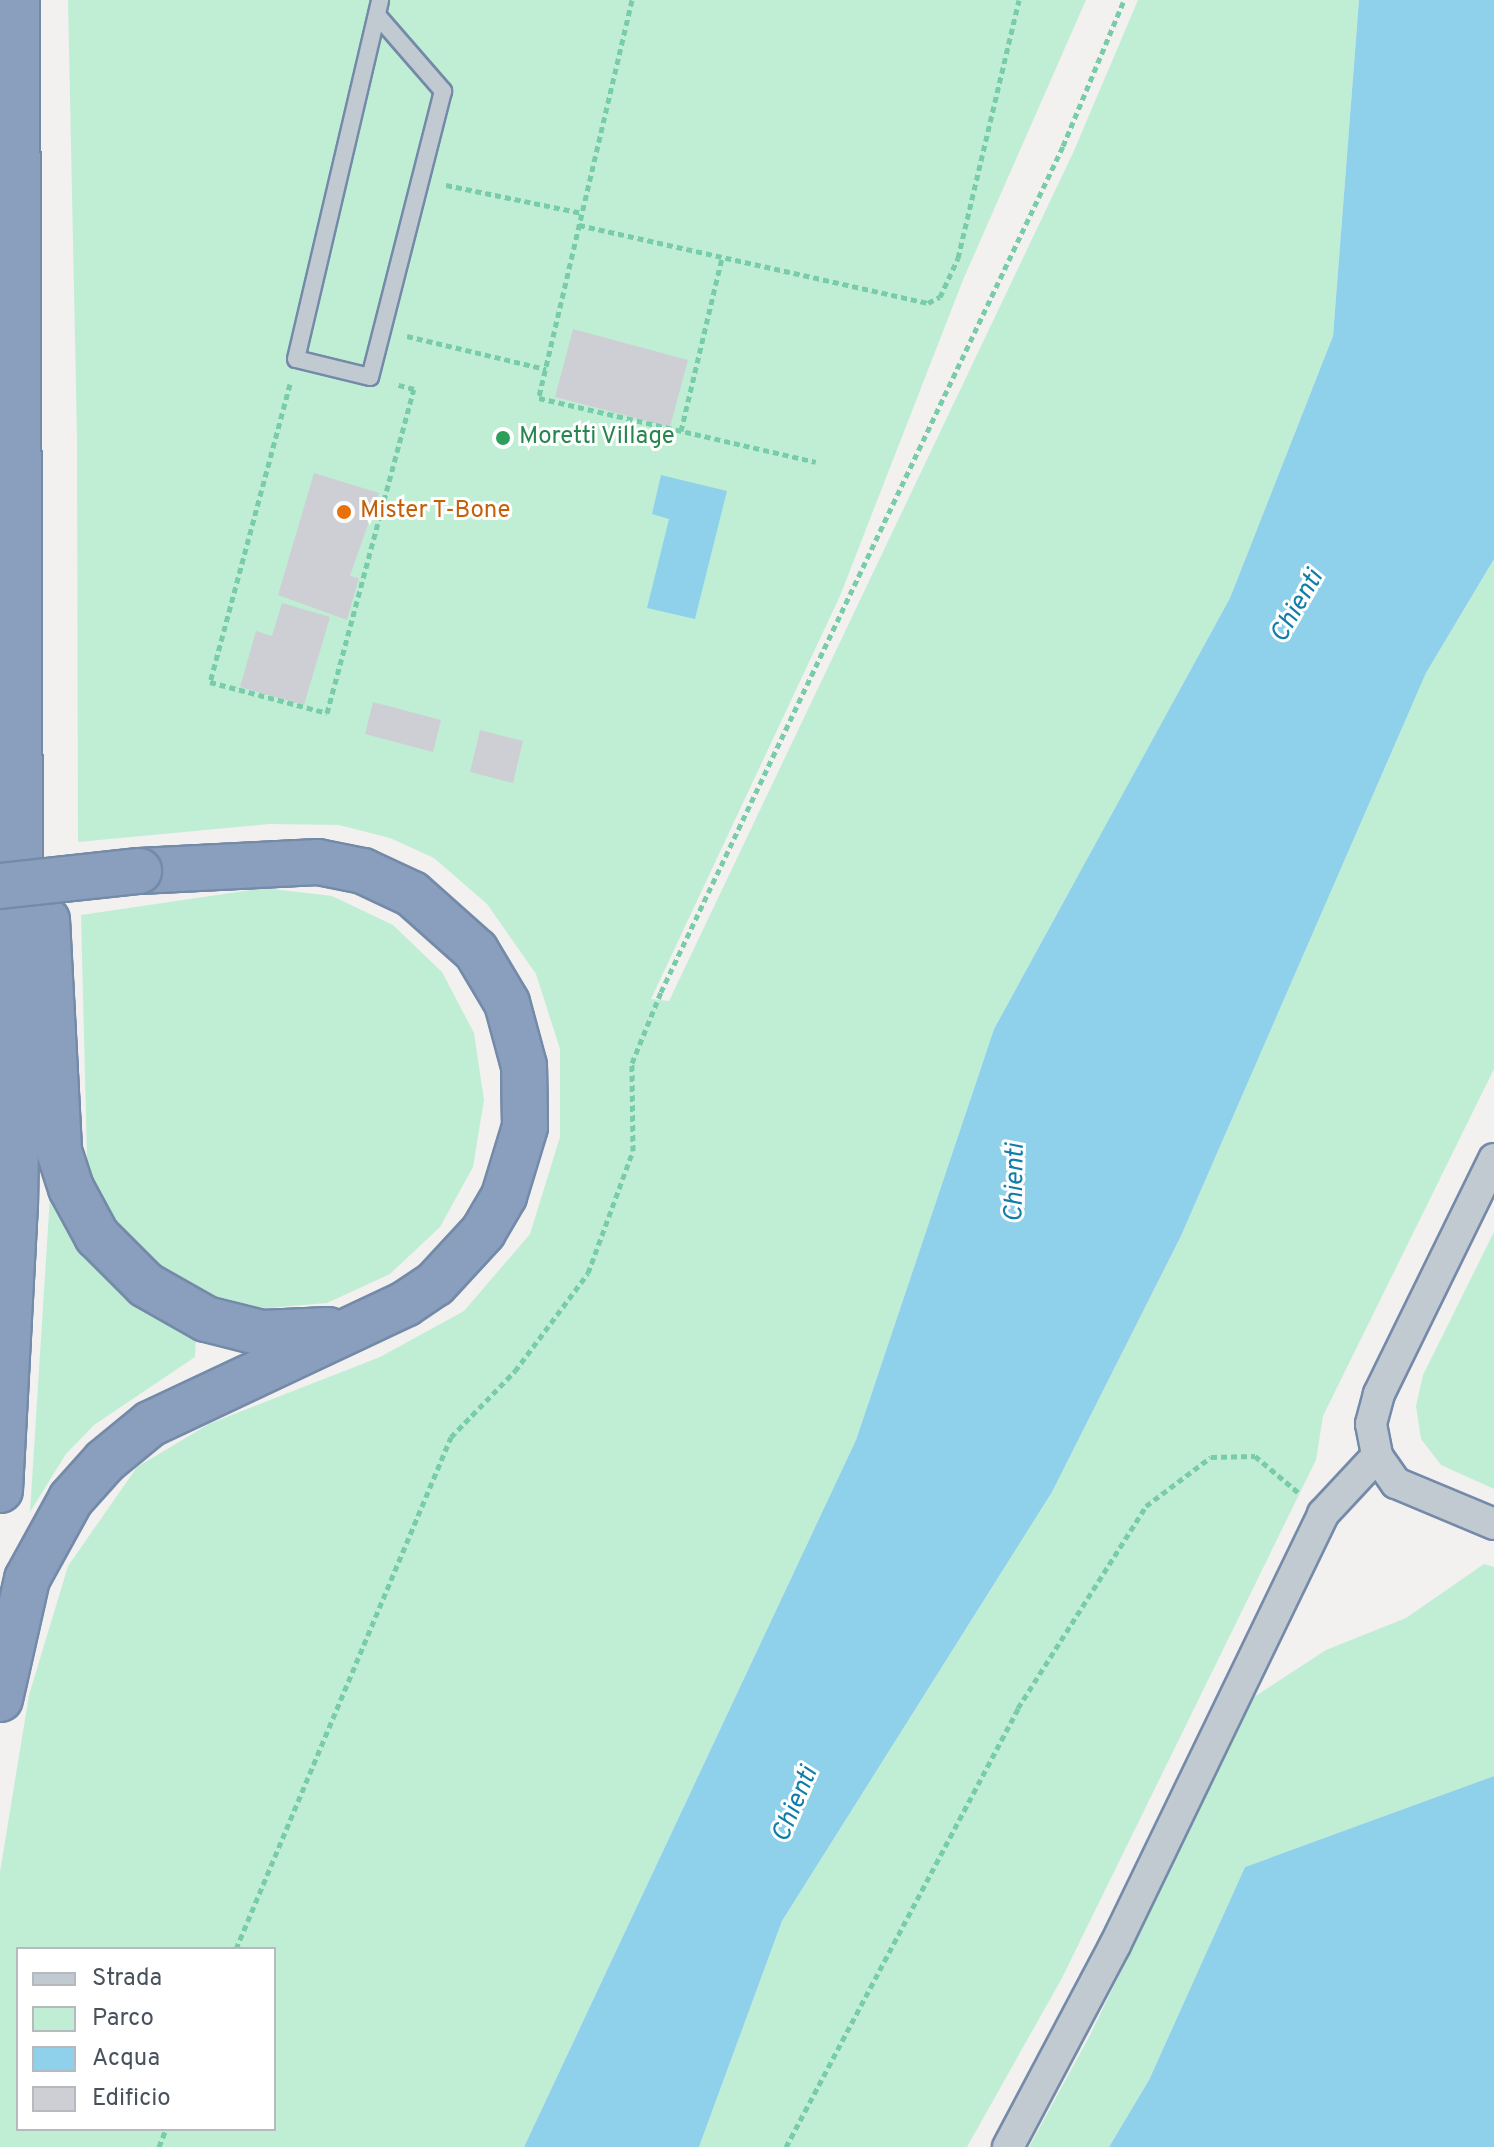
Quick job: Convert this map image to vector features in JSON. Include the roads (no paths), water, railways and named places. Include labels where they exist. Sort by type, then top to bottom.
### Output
[{"type":"highway","points":[[0,1490],[15,1207],[20,918],[15,370],[17,0]]},
{"type":"highway","points":[[15,370],[42,473],[53,1097],[59,1151],[71,1188],[97,1236],[120,1262],[184,1310],[262,1333],[297,1334],[354,1325]]},
{"type":"highway","points":[[0,886],[287,860],[363,871],[412,894],[458,930],[507,1003],[520,1044],[526,1098],[519,1155],[504,1196],[483,1232],[435,1284],[405,1304],[354,1325],[150,1424],[105,1461],[71,1499],[27,1579],[0,1699]]},
{"type":"street","points":[[1494,1159],[1379,1394],[1371,1424],[1377,1456],[1396,1483],[1413,1495],[1494,1524]]},
{"type":"street","points":[[1008,2147],[1115,1945],[1323,1514],[1377,1456]]},
{"type":"lane","points":[[379,7],[443,91],[370,377],[296,359],[379,7]]},
{"type":"water","name":"Chienti","points":[[1359,0],[1494,0],[1494,559],[1426,673],[1181,1236],[1052,1492],[782,1921],[699,2147],[524,2147],[856,1440],[994,1029],[1230,598],[1333,336]]},
{"type":"water","points":[[661,475],[727,491],[695,619],[647,608],[669,519],[652,514]]},
{"type":"water","points":[[1494,1776],[1494,2147],[1109,2147],[1149,2080],[1245,1867]]},
{"type":"place","name":"Moretti Village","points":[[503,438]]},
{"type":"place","name":"Mister T-Bone","points":[[344,512]]}]
